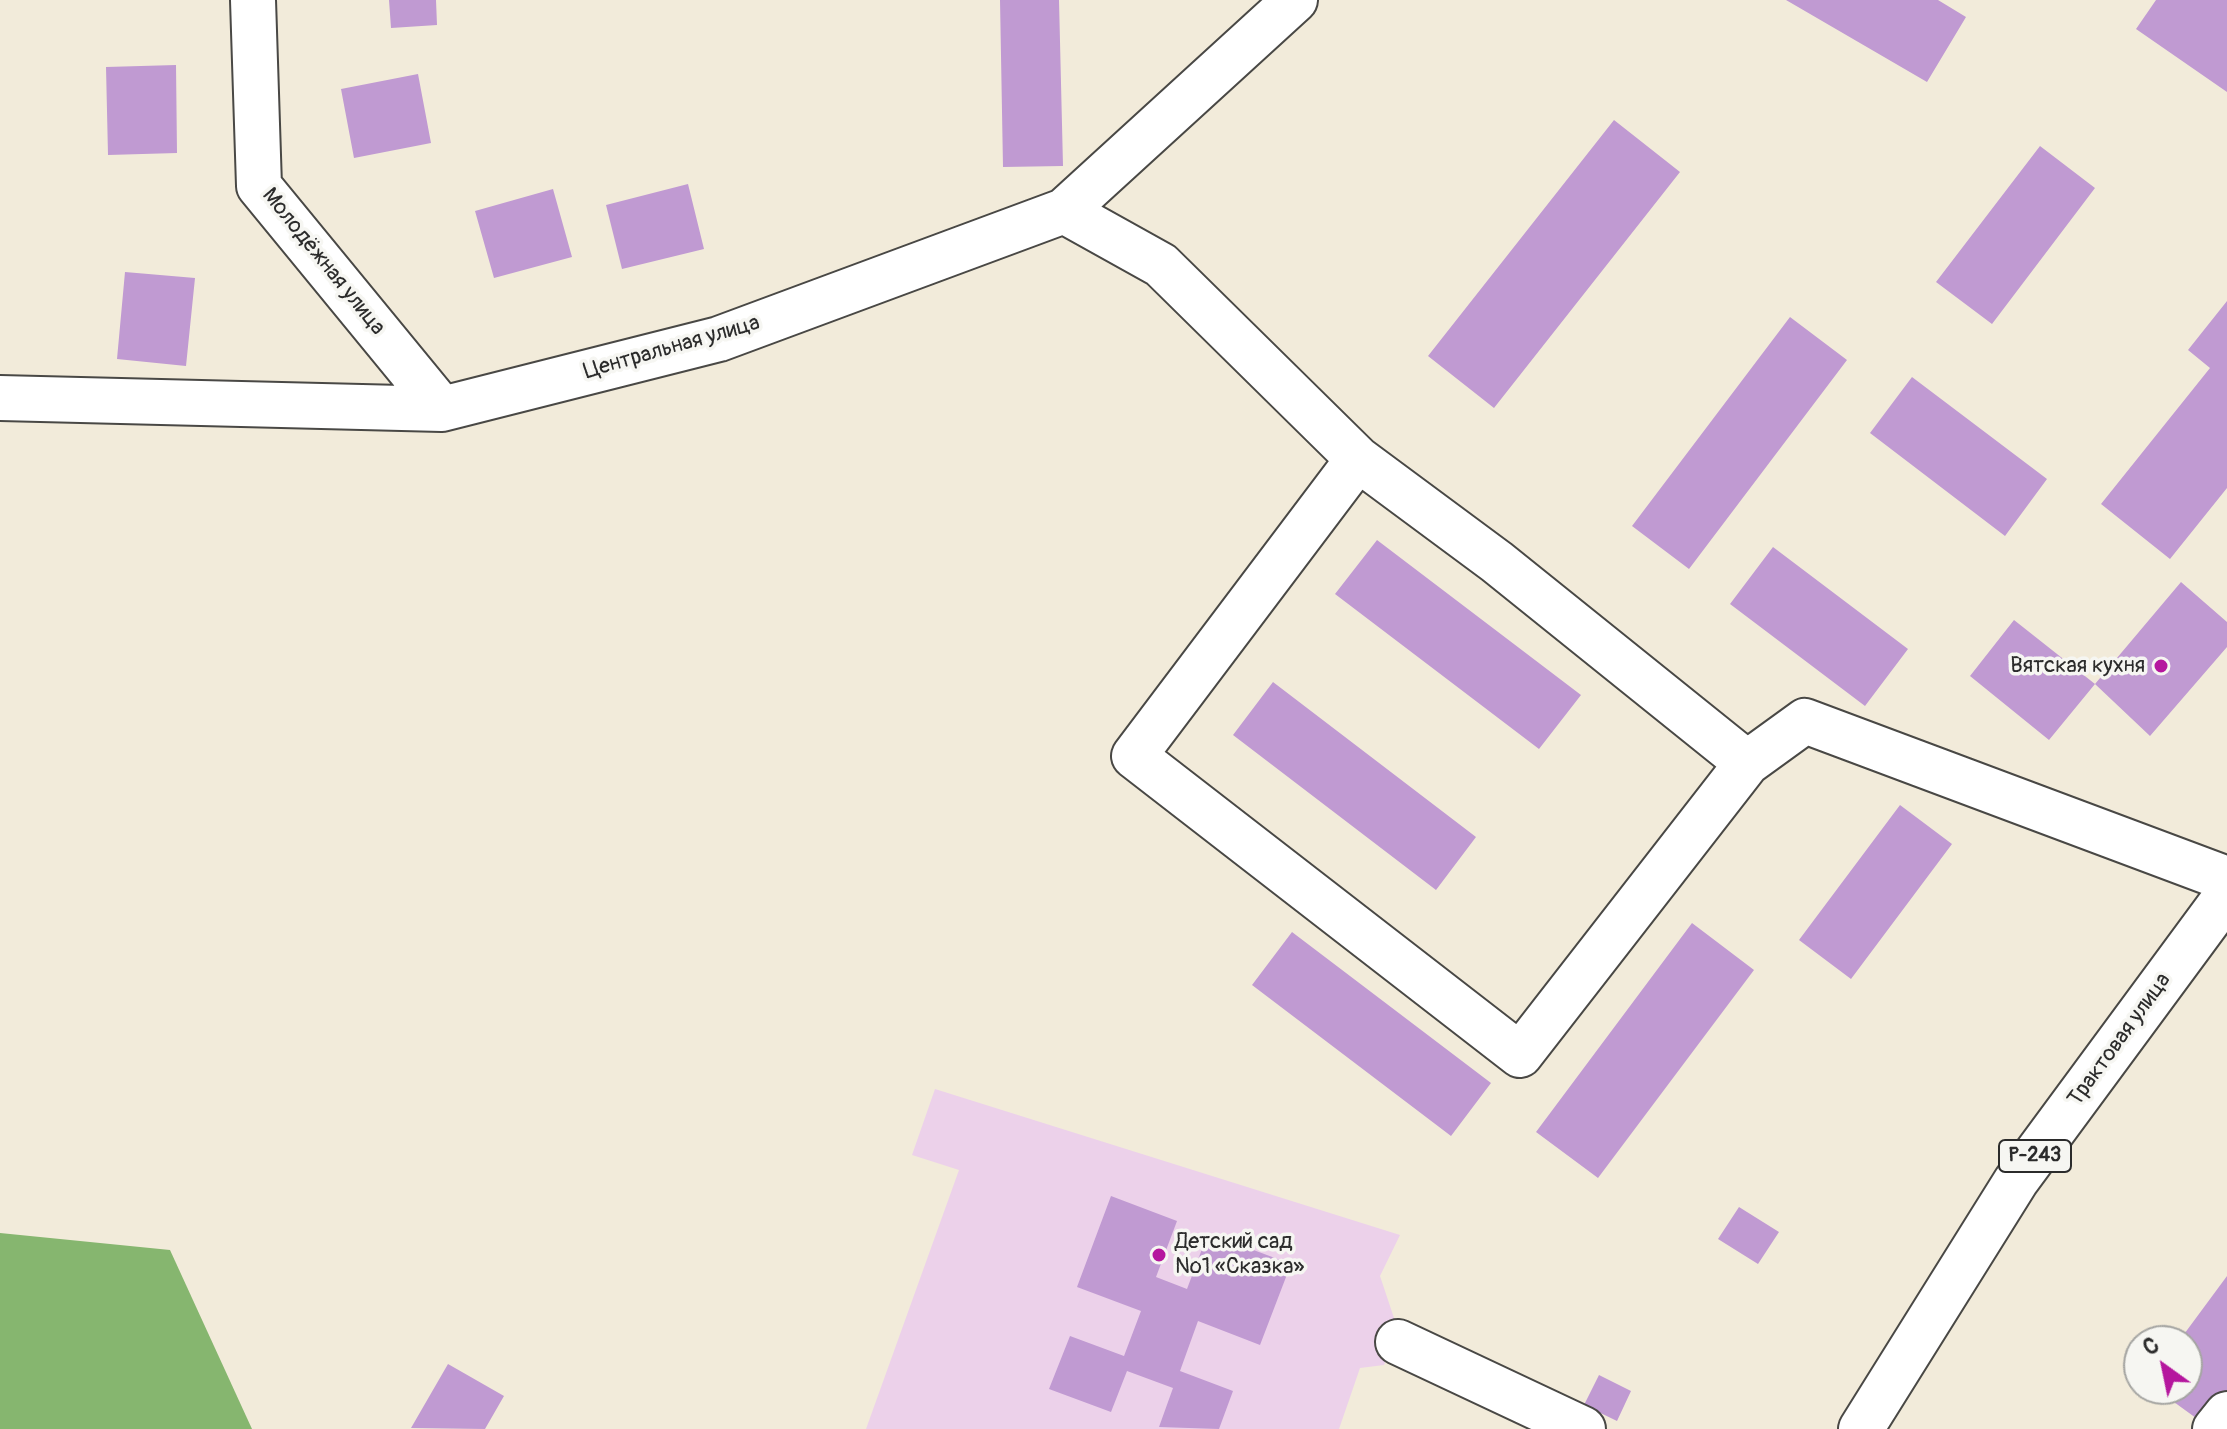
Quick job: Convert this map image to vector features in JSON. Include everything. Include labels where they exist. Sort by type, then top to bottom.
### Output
[{"type":"main road","name":"Молодёжная улица","points":[[253,0],[259,186],[442,409]]},
{"type":"main road","name":"Центральная улица","points":[[0,398],[442,409],[719,339],[1064,211],[1295,0]]},
{"type":"main road","points":[[1064,211],[1161,265],[1358,459],[1497,562],[1747,763]]},
{"type":"main road","points":[[1358,459],[1134,756],[1520,1055],[1747,763],[1805,721],[2227,879]]},
{"type":"main road","name":"Трактовая улица","points":[[1861,1429],[2016,1181],[2227,895]]},
{"type":"main road","points":[[1398,1342],[1583,1429]]},
{"type":"main road","points":[[2215,1429],[2227,1414]]},
{"type":"shaded area","name":"Детский сад №1 «Сказка»","points":[[935,1089],[1400,1235],[1380,1276],[1398,1330],[1384,1365],[1360,1368],[1339,1429],[866,1429],[959,1170],[912,1155]]},
{"type":"green space","points":[[0,1233],[170,1250],[252,1429],[0,1429]]},
{"type":"building","points":[[389,0],[436,0],[437,25],[391,28]]},
{"type":"building","points":[[1000,0],[1059,0],[1063,166],[1003,167]]},
{"type":"building","points":[[1786,0],[1938,0],[1966,17],[1927,82]]},
{"type":"building","points":[[2156,0],[2227,0],[2227,92],[2136,29]]},
{"type":"building","points":[[176,65],[177,153],[108,155],[106,67]]},
{"type":"building","points":[[418,74],[431,143],[354,158],[341,89]]},
{"type":"building","points":[[1614,120],[1680,172],[1494,408],[1428,356]]},
{"type":"building","points":[[2040,146],[2095,188],[1992,324],[1936,282]]},
{"type":"building","points":[[688,184],[704,249],[622,269],[606,205]]},
{"type":"building","points":[[553,189],[572,257],[494,278],[475,211]]},
{"type":"building","points":[[125,272],[195,278],[186,366],[117,359]]},
{"type":"building","points":[[2227,301],[2227,488],[2170,559],[2101,504],[2210,368],[2188,350]]},
{"type":"building","points":[[1790,317],[1847,360],[1689,569],[1632,526]]},
{"type":"building","points":[[1912,377],[2047,479],[2005,536],[1870,433]]},
{"type":"building","points":[[1377,540],[1581,695],[1539,749],[1335,594]]},
{"type":"building","points":[[1773,547],[1908,649],[1865,706],[1730,604]]},
{"type":"building","name":"Вятская кухня","points":[[2181,582],[2227,622],[2227,647],[2150,736],[2095,684]]},
{"type":"building","points":[[2014,620],[2095,684],[2049,740],[1970,676]]},
{"type":"building","points":[[1273,682],[1476,837],[1436,890],[1233,735]]},
{"type":"building","points":[[1900,805],[1952,844],[1851,979],[1799,940]]},
{"type":"building","points":[[1692,923],[1754,970],[1598,1178],[1536,1132]]},
{"type":"building","points":[[1292,932],[1491,1083],[1451,1136],[1252,985]]},
{"type":"building","points":[[1111,1196],[1177,1221],[1156,1277],[1187,1289],[1208,1233],[1291,1264],[1260,1345],[1198,1321],[1180,1371],[1233,1391],[1219,1429],[1159,1427],[1173,1388],[1127,1371],[1111,1412],[1049,1389],[1070,1336],[1124,1356],[1141,1311],[1077,1287]]},
{"type":"building","points":[[1739,1207],[1779,1232],[1758,1264],[1718,1239]]},
{"type":"building","points":[[2227,1276],[2227,1399],[2207,1426],[2178,1405],[2203,1405],[2203,1325],[2191,1325]]},
{"type":"building","points":[[448,1364],[504,1396],[485,1429],[411,1428]]},
{"type":"building","points":[[1599,1375],[1631,1391],[1617,1421],[1584,1405]]},
{"type":"place","name":"Вятская кухня","points":[[2161,666]]},
{"type":"place","name":"Детский сад №1 «Сказка»","points":[[1159,1255]]}]
